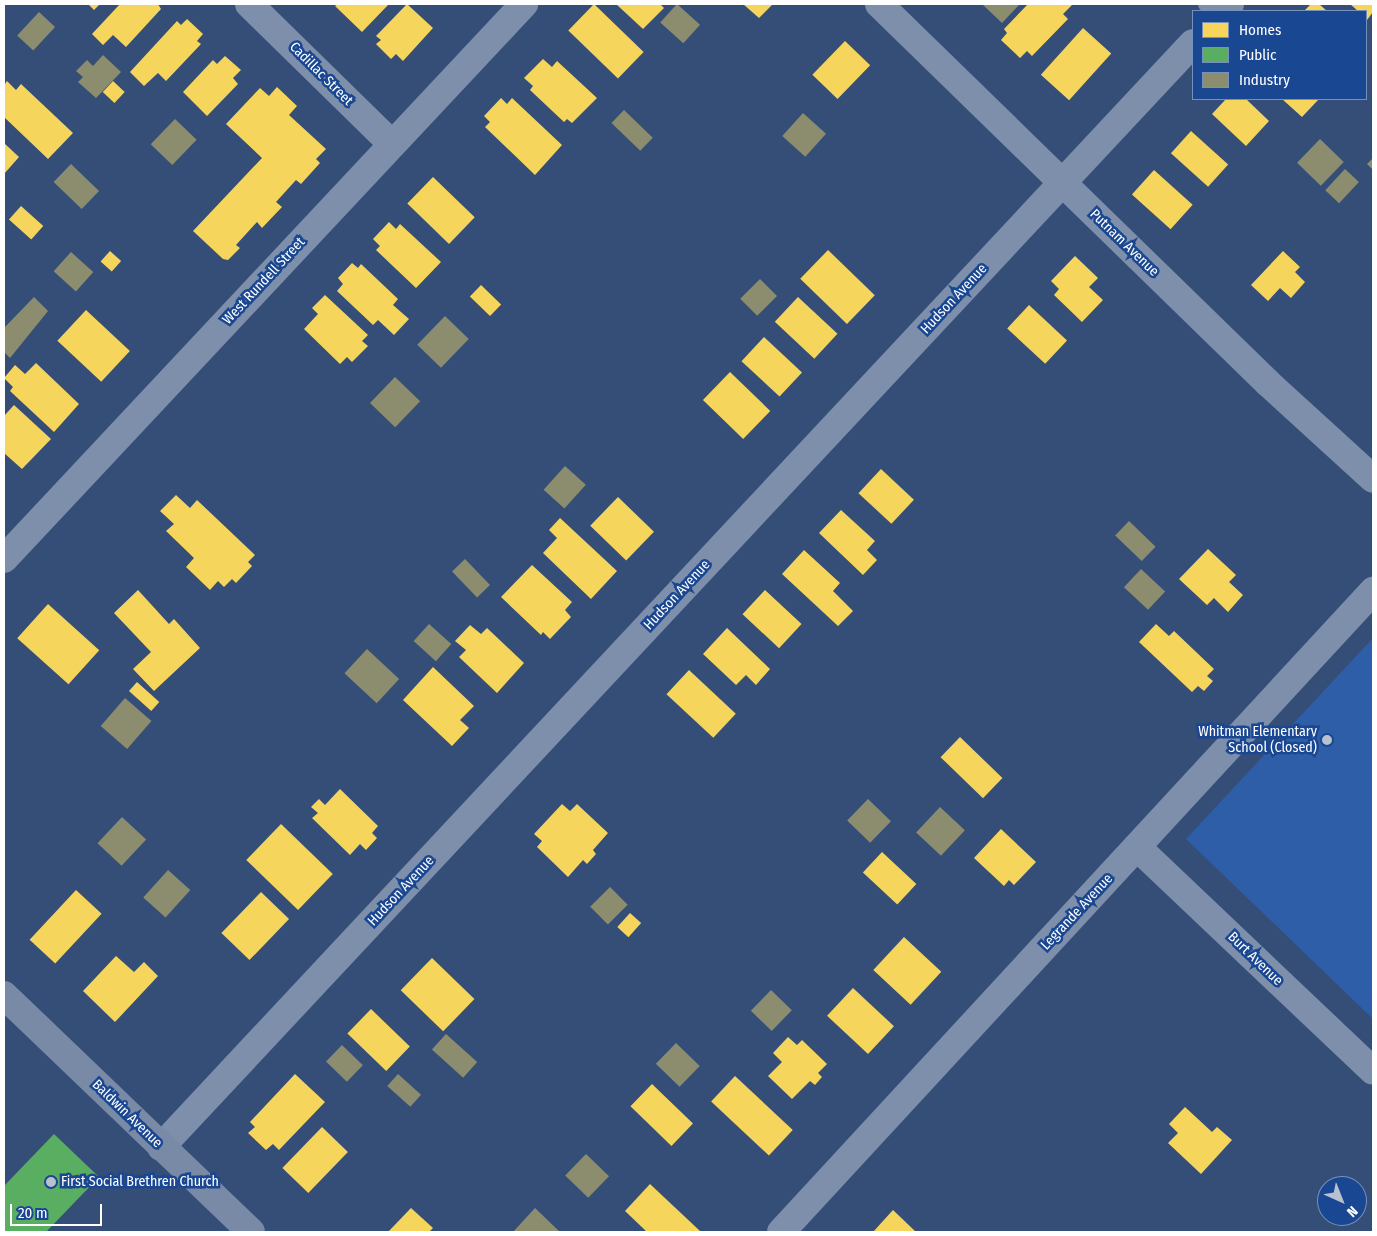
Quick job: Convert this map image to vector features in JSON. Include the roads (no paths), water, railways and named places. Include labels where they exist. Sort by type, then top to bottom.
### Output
[{"type":"main road","name":"Baldwin Avenue","points":[[4,996],[251,1232]]},
{"type":"street","name":"Cadillac Street","points":[[249,4],[392,144]]},
{"type":"street","name":"West Rundell Street","points":[[4,559],[524,4]]},
{"type":"street","name":"Putnam Avenue","points":[[879,4],[1268,383],[1373,479]]},
{"type":"street","name":"Hudson Avenue","points":[[161,1147],[1192,44]]},
{"type":"street","name":"Legrande Avenue","points":[[781,1232],[1373,591]]},
{"type":"street","name":"Burt Avenue","points":[[1137,847],[1373,1071]]},
{"type":"place","name":"Whitman Elementary School (Closed)","points":[[1327,740]]},
{"type":"place","name":"First Social Brethren Church","points":[[51,1182]]}]
